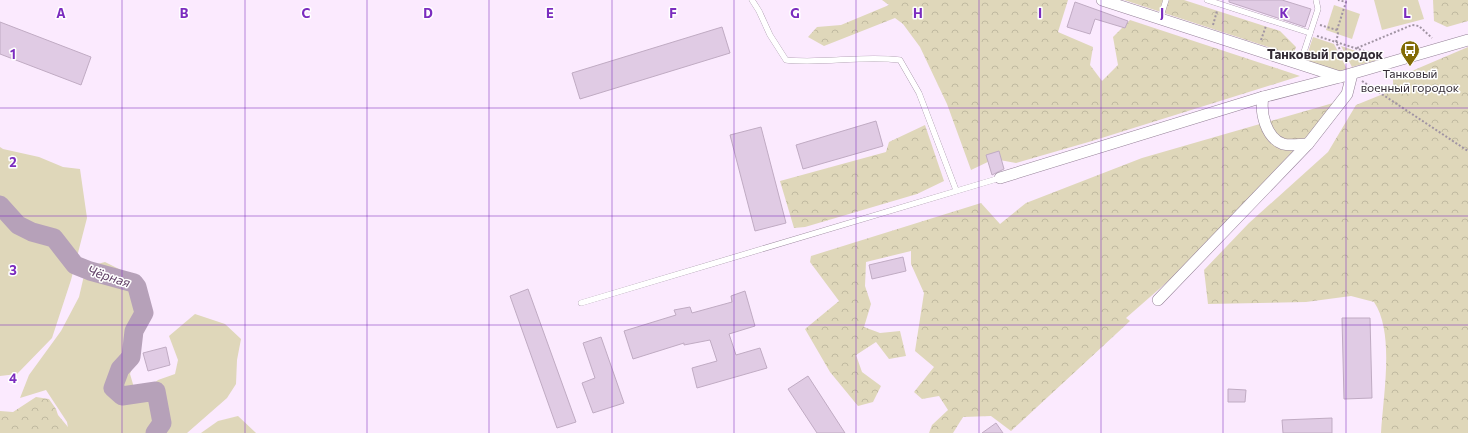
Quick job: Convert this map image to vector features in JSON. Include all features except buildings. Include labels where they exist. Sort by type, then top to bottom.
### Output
[{"type":"street","points":[[1102,0],[1340,77]]},
{"type":"street","points":[[1000,178],[1263,98],[1468,40]]},
{"type":"street","points":[[1158,300],[1308,144],[1348,94],[1352,74]]},
{"type":"street","points":[[1263,98],[1262,110],[1266,126],[1275,139],[1283,144],[1308,144]]},
{"type":"lane","points":[[752,0],[770,35],[786,60],[803,62],[884,58],[900,60],[919,93],[956,190]]},
{"type":"lane","points":[[1160,19],[1166,0]]},
{"type":"lane","points":[[1207,0],[1310,33]]},
{"type":"lane","points":[[1300,64],[1318,9],[1316,0]]},
{"type":"lane","points":[[581,303],[717,264],[956,190],[1000,178]]},
{"type":"path","points":[[1338,0],[1346,2],[1337,30],[1338,34],[1336,42],[1352,74],[1468,151]]},
{"type":"path","points":[[1210,35],[1219,4]]},
{"type":"path","points":[[1258,50],[1268,20]]},
{"type":"path","points":[[1357,48],[1412,25],[1419,26],[1432,38]]},
{"type":"path","points":[[1327,27],[1337,30]]},
{"type":"path","points":[[1310,33],[1396,61]]},
{"type":"green space","points":[[882,0],[1068,0],[1058,32],[1093,47],[1090,65],[1102,81],[1118,65],[1113,37],[1130,20],[1300,76],[1092,141],[1016,163],[994,159],[971,170],[947,104],[920,47],[903,24],[895,18],[824,46],[808,37],[817,27],[841,25],[889,5]]},
{"type":"green space","points":[[1124,0],[1184,0],[1280,31],[1296,47],[1293,55]]},
{"type":"green space","points":[[1374,0],[1418,0],[1424,19],[1382,30]]},
{"type":"green space","points":[[1433,0],[1468,0],[1468,21],[1447,27],[1434,21]]},
{"type":"green space","points":[[1334,5],[1360,14],[1352,39],[1326,30]]},
{"type":"green space","points":[[1313,37],[1334,44],[1347,69],[1336,72],[1305,61]]},
{"type":"green space","points":[[1341,46],[1380,59],[1381,59],[1352,67]]},
{"type":"green space","points":[[1468,47],[1468,433],[1381,433],[1386,347],[1380,315],[1374,302],[1351,296],[1306,302],[1208,304],[1204,270],[1249,223],[1328,152],[1356,105],[1393,90],[1393,79]]},
{"type":"green space","points":[[1340,101],[1182,269],[1126,318],[1130,321],[1011,431],[991,416],[963,417],[953,433],[929,433],[932,425],[948,410],[939,396],[922,399],[914,392],[934,367],[915,351],[924,293],[911,264],[911,251],[866,262],[865,286],[871,304],[864,327],[880,333],[900,331],[906,356],[889,359],[876,342],[856,355],[862,372],[881,386],[873,402],[858,406],[830,372],[805,329],[839,301],[810,262],[811,256],[981,203],[1000,224],[1026,203],[1142,158]]},
{"type":"green space","points":[[925,125],[944,181],[917,194],[805,227],[794,228],[780,181],[886,152],[889,142]]},
{"type":"green space","points":[[0,147],[39,157],[63,167],[80,169],[87,218],[71,280],[52,338],[17,374],[0,376]]},
{"type":"green space","points":[[105,262],[133,276],[145,295],[144,320],[139,348],[130,374],[135,391],[149,388],[158,380],[175,374],[178,360],[169,336],[195,314],[225,324],[241,339],[237,360],[236,384],[227,398],[187,433],[69,433],[67,422],[46,390],[20,398],[29,375],[61,331],[79,297],[86,267]]},
{"type":"green space","points":[[36,397],[49,399],[58,415],[73,433],[0,433],[0,411],[13,412]]},
{"type":"green space","points":[[238,416],[256,433],[201,433],[218,421]]},
{"type":"waterway","name":"Чёрная","points":[[0,205],[18,225],[32,232],[54,238],[75,265],[90,271],[134,283],[137,287],[144,313],[134,331],[131,357],[120,369],[113,388],[122,396],[156,391],[162,423],[155,433]]},
{"type":"place","name":"Танковый военный городок","points":[[1410,67]]},
{"type":"district","name":"Танковый городок","points":[[1325,54]]}]
